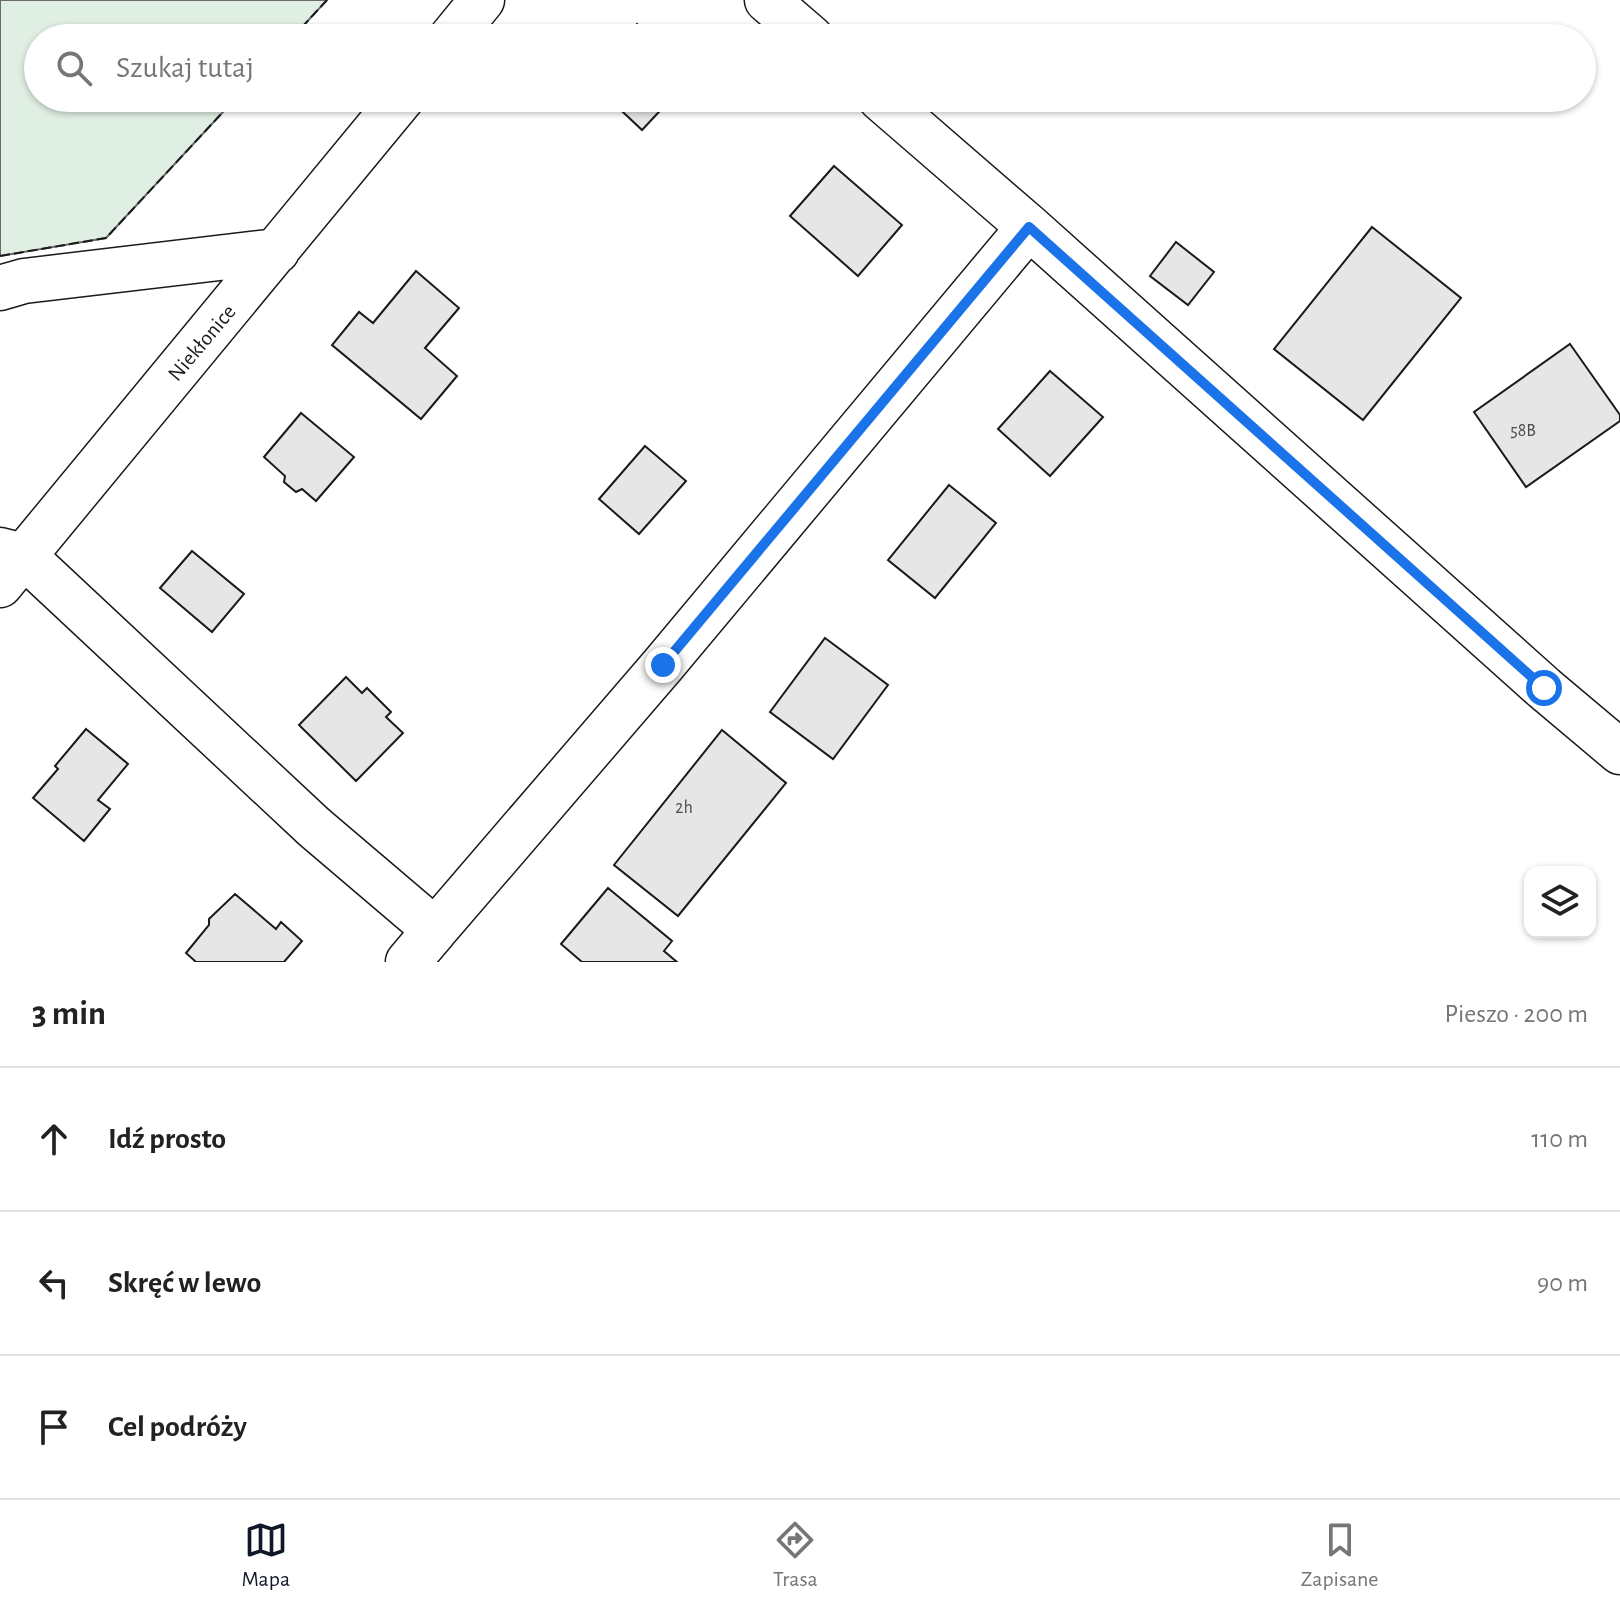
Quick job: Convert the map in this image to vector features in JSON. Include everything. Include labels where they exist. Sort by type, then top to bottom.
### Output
[{"type":"street","points":[[462,24],[482,0]]},
{"type":"street","points":[[767,0],[795,24]]},
{"type":"street","name":"Niekłonice","points":[[8,564],[277,251],[391,112]]},
{"type":"street","points":[[896,112],[1620,752]]},
{"type":"street","points":[[8,564],[314,827],[422,946],[663,665],[1029,227]]},
{"type":"street","points":[[0,288],[24,281],[277,251]]},
{"type":"green space","points":[[0,0],[327,0],[305,24],[24,24],[24,112],[223,112],[106,238],[0,256]]},
{"type":"building","points":[[623,112],[659,112],[642,130]]},
{"type":"building","points":[[834,166],[902,225],[858,276],[790,216]]},
{"type":"building","points":[[1372,227],[1461,298],[1363,420],[1274,349]]},
{"type":"building","points":[[1176,242],[1214,272],[1188,305],[1150,276]]},
{"type":"building","points":[[416,271],[459,308],[425,348],[457,376],[421,419],[332,345],[359,312],[373,323]]},
{"type":"building","points":[[1570,344],[1620,415],[1620,421],[1526,487],[1474,412]]},
{"type":"building","points":[[1050,371],[1103,417],[1050,476],[998,429]]},
{"type":"building","points":[[301,413],[354,457],[316,501],[302,489],[296,492],[284,482],[285,476],[264,457]]},
{"type":"building","points":[[645,446],[686,481],[639,534],[599,499]]},
{"type":"building","points":[[949,485],[996,523],[935,598],[888,560]]},
{"type":"building","points":[[192,551],[244,594],[212,632],[160,588]]},
{"type":"building","points":[[825,638],[888,685],[833,759],[770,712]]},
{"type":"building","points":[[346,677],[362,693],[367,688],[391,712],[386,717],[403,733],[356,781],[299,725]]},
{"type":"building","points":[[86,729],[128,764],[98,800],[110,809],[84,841],[33,798]]},
{"type":"building","points":[[722,730],[786,783],[678,916],[614,865]]},
{"type":"building","points":[[608,888],[672,941],[664,951],[677,962],[582,962],[561,944]]},
{"type":"building","points":[[235,894],[276,929],[281,922],[302,941],[284,962],[196,962],[186,953],[209,925],[209,919]]},
{"type":"fence","points":[[305,24],[327,0]]},
{"type":"fence","points":[[0,256],[106,238],[223,112]]},
{"type":"route","points":[[663,665],[1029,227],[1544,688]]}]
